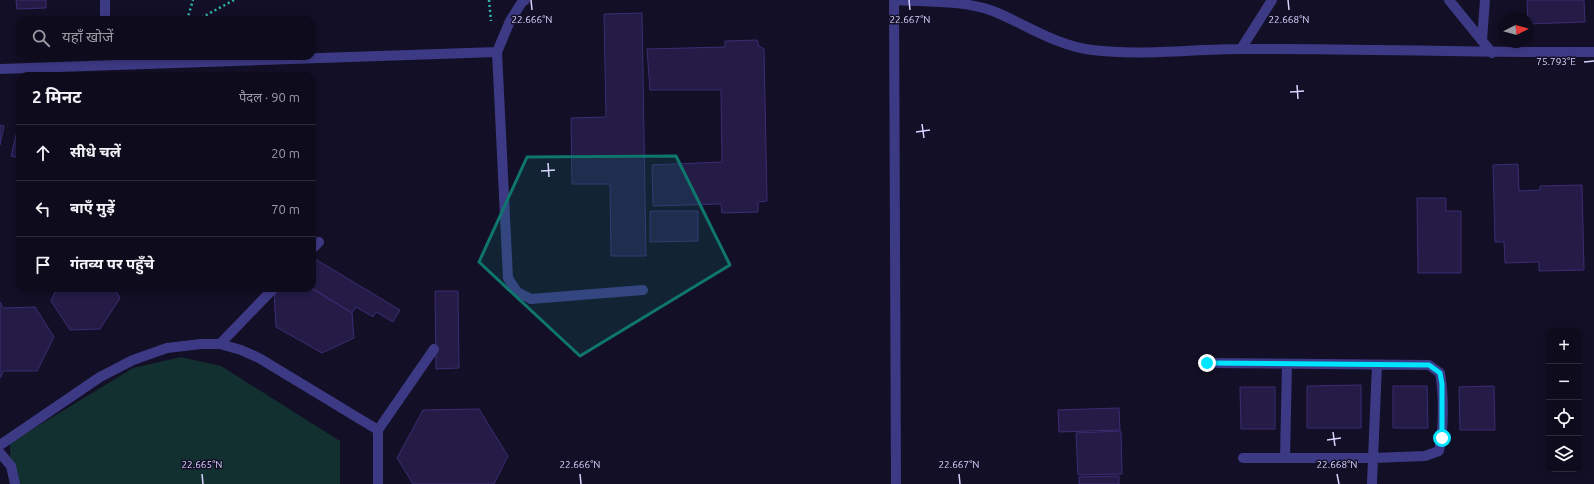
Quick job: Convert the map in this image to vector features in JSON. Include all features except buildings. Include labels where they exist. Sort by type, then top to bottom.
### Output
[{"type":"street","points":[[105,0],[105,16]]},
{"type":"street","points":[[525,0],[522,2],[510,21],[497,52],[508,278],[517,292],[531,299],[643,290]]},
{"type":"street","points":[[896,484],[894,0],[970,5],[992,11],[1064,43],[1089,50],[1115,52],[1241,49],[1492,53],[1594,52]]},
{"type":"street","points":[[1241,49],[1272,0]]},
{"type":"street","points":[[1449,0],[1492,53]]},
{"type":"street","points":[[1482,40],[1485,0]]},
{"type":"street","points":[[316,56],[497,52]]},
{"type":"street","points":[[0,69],[106,61],[149,60]]},
{"type":"street","points":[[220,344],[270,292]]},
{"type":"street","points":[[0,444],[100,377],[133,360],[167,348],[201,344],[220,344],[241,350],[259,358],[378,430]]},
{"type":"street","points":[[378,484],[378,430],[434,349]]},
{"type":"street","points":[[1207,363],[1429,365],[1440,373],[1442,384],[1442,438],[1439,451],[1425,456],[1373,458],[1243,458]]},
{"type":"street","points":[[1285,458],[1287,364]]},
{"type":"street","points":[[1372,484],[1377,365]]},
{"type":"street","points":[[0,453],[11,466],[15,484]]},
{"type":"path","points":[[188,16],[193,0]]},
{"type":"path","points":[[204,16],[234,0]]},
{"type":"highlighted area","points":[[676,156],[730,265],[580,356],[479,262],[527,157]]},
{"type":"green space","points":[[181,357],[221,366],[340,441],[340,484],[11,484],[10,443],[133,368]]},
{"type":"route","points":[[1207,363],[1429,365],[1440,373],[1442,384],[1442,438]]}]
